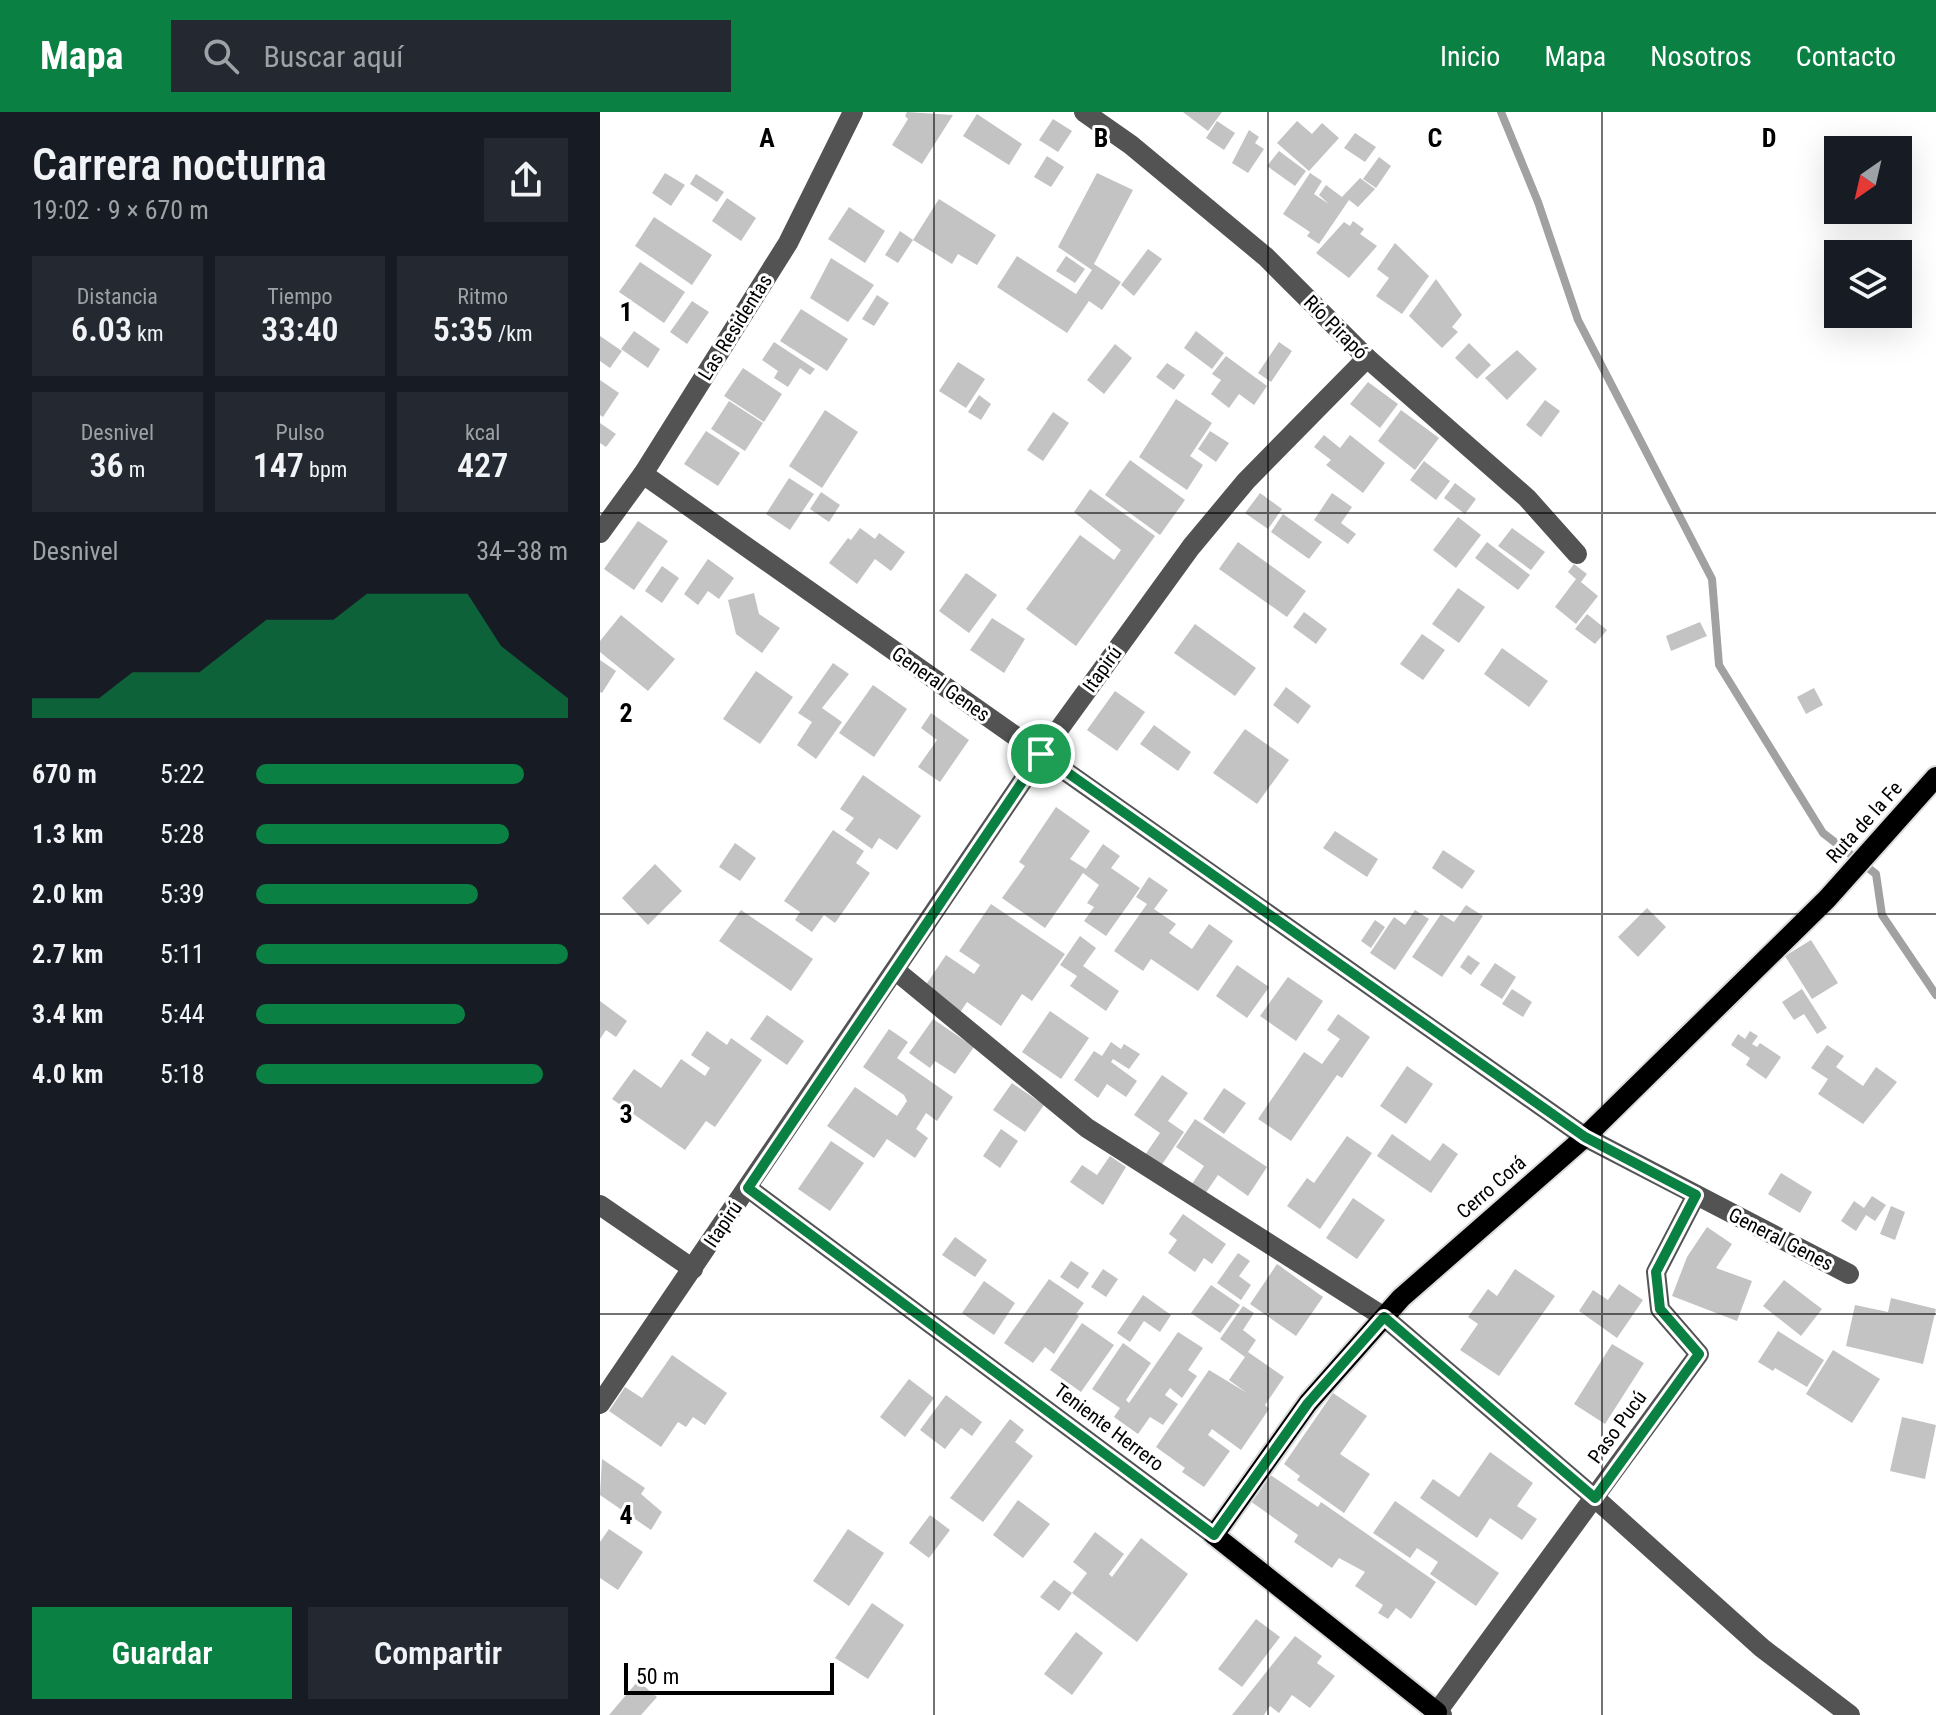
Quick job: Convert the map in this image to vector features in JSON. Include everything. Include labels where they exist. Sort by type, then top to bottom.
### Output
[{"type":"main road","name":"Ruta de la Fe","points":[[1827,899],[1897,825],[1936,777]]},
{"type":"main road","name":"Cerro Corá","points":[[1214,1535],[1308,1403],[1401,1298],[1585,1137],[1827,899]]},
{"type":"main road","name":"Teniente Herrero","points":[[1214,1535],[1438,1714]]},
{"type":"street","name":"Las Residentas","points":[[600,533],[643,474],[788,243],[853,112]]},
{"type":"street","name":"Río Pirapó","points":[[1084,112],[1131,145],[1266,257],[1367,358],[1527,498],[1577,554]]},
{"type":"street","name":"Itapirú","points":[[600,1404],[1041,754],[1191,547],[1246,481],[1367,358]]},
{"type":"street","name":"General Genes","points":[[643,474],[1585,1137],[1849,1274]]},
{"type":"street","points":[[895,970],[1087,1128],[1384,1317],[1595,1498],[1762,1648],[1850,1715]]},
{"type":"street","name":"Teniente Herrero","points":[[748,1188],[1214,1535]]},
{"type":"street","name":"Paso Pucú","points":[[1438,1714],[1699,1354],[1660,1309],[1656,1272],[1696,1195]]},
{"type":"street","points":[[600,1205],[693,1269]]},
{"type":"building","points":[[907,112],[953,115],[922,164],[892,145],[908,119],[905,116]]},
{"type":"building","points":[[1183,112],[1222,112],[1208,131]]},
{"type":"building","points":[[977,114],[1022,144],[1009,165],[963,136]]},
{"type":"building","points":[[1053,119],[1072,131],[1058,152],[1039,140]]},
{"type":"building","points":[[1217,121],[1235,133],[1224,150],[1206,138]]},
{"type":"building","points":[[1297,121],[1312,134],[1322,123],[1339,138],[1309,171],[1277,143]]},
{"type":"building","points":[[1249,130],[1259,137],[1255,143],[1264,149],[1248,173],[1232,163]]},
{"type":"building","points":[[1355,133],[1376,147],[1365,162],[1344,148]]},
{"type":"building","points":[[1279,151],[1306,171],[1295,186],[1267,166]]},
{"type":"building","points":[[1047,156],[1064,167],[1051,187],[1034,177]]},
{"type":"building","points":[[1379,157],[1391,166],[1376,188],[1363,179]]},
{"type":"building","points":[[665,173],[685,185],[671,206],[652,193]]},
{"type":"building","points":[[1097,173],[1133,190],[1094,264],[1121,282],[1102,310],[1089,301],[1067,333],[997,287],[1017,256],[1076,294],[1092,270],[1058,247]]},
{"type":"building","points":[[1310,173],[1322,181],[1314,194],[1329,204],[1319,195],[1326,185],[1342,197],[1360,178],[1375,189],[1358,207],[1349,200],[1319,244],[1307,236],[1310,232],[1283,214]]},
{"type":"building","points":[[696,174],[724,192],[717,202],[690,184]]},
{"type":"building","points":[[727,198],[756,218],[741,241],[712,221]]},
{"type":"building","points":[[939,199],[996,235],[977,265],[958,254],[952,264],[913,240]]},
{"type":"building","points":[[849,207],[885,231],[865,263],[828,239]]},
{"type":"building","points":[[654,217],[712,255],[692,285],[635,246]]},
{"type":"building","points":[[1353,221],[1364,229],[1360,234],[1377,246],[1349,278],[1316,253],[1344,222],[1350,226]]},
{"type":"building","points":[[900,231],[913,240],[898,263],[885,255]]},
{"type":"building","points":[[1395,243],[1429,276],[1402,314],[1376,296],[1389,278],[1377,269]]},
{"type":"building","points":[[1148,249],[1162,259],[1134,296],[1121,285]]},
{"type":"building","points":[[1066,256],[1085,269],[1075,283],[1056,271]]},
{"type":"building","points":[[831,258],[874,285],[848,322],[810,298]]},
{"type":"building","points":[[640,262],[685,292],[664,323],[619,292]]},
{"type":"building","points":[[1436,279],[1462,315],[1452,327],[1458,332],[1442,348],[1409,316]]},
{"type":"building","points":[[877,295],[889,303],[874,326],[862,319]]},
{"type":"building","points":[[692,301],[709,312],[687,344],[670,332]]},
{"type":"building","points":[[801,309],[848,339],[827,371],[780,341]]},
{"type":"building","points":[[634,331],[660,349],[648,368],[621,349]]},
{"type":"building","points":[[1196,331],[1224,353],[1212,369],[1184,348]]},
{"type":"building","points":[[600,336],[622,351],[610,368],[600,361]]},
{"type":"building","points":[[774,342],[815,369],[810,375],[800,368],[788,387],[774,378],[778,371],[762,360]]},
{"type":"building","points":[[1279,342],[1292,351],[1271,382],[1258,373]]},
{"type":"building","points":[[1469,343],[1491,365],[1477,379],[1455,358]]},
{"type":"building","points":[[1115,344],[1132,358],[1104,394],[1087,380]]},
{"type":"building","points":[[1517,350],[1537,369],[1507,400],[1485,378]]},
{"type":"building","points":[[1226,356],[1267,386],[1254,405],[1239,394],[1229,408],[1211,394],[1221,380],[1212,374]]},
{"type":"building","points":[[958,362],[985,379],[966,408],[939,391]]},
{"type":"building","points":[[1167,363],[1185,375],[1174,390],[1156,377]]},
{"type":"building","points":[[743,368],[782,394],[764,422],[724,396]]},
{"type":"building","points":[[600,380],[619,393],[603,417],[600,415]]},
{"type":"building","points":[[1368,382],[1398,404],[1380,428],[1350,404]]},
{"type":"building","points":[[979,395],[991,404],[981,420],[968,412]]},
{"type":"building","points":[[1176,399],[1212,423],[1190,456],[1203,465],[1187,490],[1139,457]]},
{"type":"building","points":[[1545,400],[1560,411],[1541,437],[1526,425]]},
{"type":"building","points":[[729,401],[763,423],[745,451],[711,429]]},
{"type":"building","points":[[825,410],[858,432],[822,488],[789,466]]},
{"type":"building","points":[[1401,410],[1439,438],[1415,470],[1378,441]]},
{"type":"building","points":[[1053,412],[1069,423],[1043,461],[1027,450]]},
{"type":"building","points":[[600,423],[616,434],[606,447],[600,443]]},
{"type":"building","points":[[706,431],[740,453],[718,486],[684,464]]},
{"type":"building","points":[[1210,431],[1229,443],[1216,462],[1198,449]]},
{"type":"building","points":[[1324,435],[1340,448],[1350,435],[1385,463],[1363,493],[1326,465],[1331,460],[1314,447]]},
{"type":"building","points":[[1130,460],[1185,500],[1160,535],[1105,495]]},
{"type":"building","points":[[1424,461],[1450,481],[1436,500],[1410,480]]},
{"type":"building","points":[[789,478],[814,494],[790,530],[766,514]]},
{"type":"building","points":[[1455,483],[1476,499],[1465,514],[1444,498]]},
{"type":"building","points":[[1090,489],[1155,536],[1076,646],[1026,609],[1080,535],[1114,560],[1121,550],[1074,512]]},
{"type":"building","points":[[821,492],[840,505],[829,522],[810,509]]},
{"type":"building","points":[[1260,493],[1282,509],[1268,529],[1245,513]]},
{"type":"building","points":[[1332,493],[1352,507],[1341,523],[1356,534],[1348,544],[1314,520]]},
{"type":"building","points":[[1283,514],[1322,542],[1309,559],[1271,532]]},
{"type":"building","points":[[1458,517],[1481,535],[1456,568],[1433,550]]},
{"type":"building","points":[[638,521],[668,541],[634,590],[604,569]]},
{"type":"building","points":[[860,528],[875,539],[879,533],[905,552],[891,571],[875,559],[857,584],[829,563]]},
{"type":"building","points":[[1512,528],[1545,552],[1531,570],[1498,546]]},
{"type":"building","points":[[1238,542],[1306,591],[1287,617],[1219,569]]},
{"type":"building","points":[[1487,542],[1530,575],[1518,590],[1475,558]]},
{"type":"building","points":[[708,559],[734,578],[719,599],[708,591],[698,605],[684,594]]},
{"type":"building","points":[[1574,564],[1587,574],[1581,582],[1598,596],[1576,624],[1555,607],[1576,579],[1568,572]]},
{"type":"building","points":[[662,566],[679,578],[662,603],[645,591]]},
{"type":"building","points":[[966,573],[997,595],[969,633],[939,611]]},
{"type":"building","points":[[1458,588],[1485,607],[1459,643],[1432,624]]},
{"type":"building","points":[[754,593],[759,614],[780,628],[762,653],[736,634],[728,600]]},
{"type":"building","points":[[1304,612],[1327,629],[1316,644],[1293,627]]},
{"type":"building","points":[[1587,614],[1607,630],[1595,644],[1575,629]]},
{"type":"building","points":[[621,615],[675,659],[648,691],[600,652],[600,641]]},
{"type":"building","points":[[992,618],[1025,639],[1004,673],[970,650]]},
{"type":"building","points":[[1700,622],[1707,636],[1671,651],[1666,636]]},
{"type":"building","points":[[1195,624],[1256,668],[1235,696],[1174,653]]},
{"type":"building","points":[[1422,634],[1445,650],[1423,680],[1400,664]]},
{"type":"building","points":[[1502,648],[1548,681],[1529,707],[1484,674]]},
{"type":"building","points":[[600,660],[616,671],[602,693],[600,692]]},
{"type":"building","points":[[833,663],[849,674],[822,708],[842,722],[816,759],[797,745],[812,722],[798,713]]},
{"type":"building","points":[[756,671],[793,697],[760,744],[723,719]]},
{"type":"building","points":[[873,685],[907,709],[874,757],[839,733]]},
{"type":"building","points":[[1286,687],[1311,706],[1298,724],[1273,705]]},
{"type":"building","points":[[1814,688],[1823,705],[1806,714],[1797,697]]},
{"type":"building","points":[[1115,691],[1145,712],[1117,751],[1087,730]]},
{"type":"building","points":[[931,713],[969,740],[940,782],[918,767],[937,740],[921,728]]},
{"type":"building","points":[[1154,725],[1191,752],[1178,771],[1140,744]]},
{"type":"building","points":[[1245,729],[1289,760],[1257,804],[1213,773]]},
{"type":"building","points":[[863,775],[921,816],[897,850],[879,838],[872,849],[845,830],[854,818],[840,809]]},
{"type":"building","points":[[1056,807],[1090,831],[1070,859],[1086,869],[1103,844],[1120,856],[1111,868],[1140,888],[1106,936],[1084,921],[1094,907],[1087,903],[1099,885],[1083,873],[1045,928],[1002,898],[1025,866],[1019,862]]},
{"type":"building","points":[[833,830],[864,851],[856,863],[870,873],[835,923],[824,915],[812,932],[795,920],[800,912],[784,901]]},
{"type":"building","points":[[1335,831],[1378,859],[1367,877],[1323,848]]},
{"type":"building","points":[[735,843],[756,858],[740,881],[719,867]]},
{"type":"building","points":[[1443,850],[1475,871],[1462,889],[1432,868]]},
{"type":"building","points":[[655,864],[682,891],[648,925],[622,898]]},
{"type":"building","points":[[1149,877],[1168,890],[1154,909],[1176,924],[1169,933],[1192,949],[1209,924],[1233,941],[1198,991],[1151,959],[1143,971],[1114,951],[1147,904],[1136,897]]},
{"type":"building","points":[[991,904],[1065,954],[1032,1001],[1022,994],[1001,1026],[967,1002],[959,1014],[923,989],[946,955],[974,974],[980,965],[959,951]]},
{"type":"building","points":[[1466,905],[1483,916],[1442,977],[1412,957],[1441,914],[1454,922]]},
{"type":"building","points":[[1647,908],[1666,927],[1638,957],[1618,937]]},
{"type":"building","points":[[741,910],[813,959],[791,991],[719,941]]},
{"type":"building","points":[[1415,910],[1429,919],[1395,970],[1370,953],[1394,917],[1405,925]]},
{"type":"building","points":[[1375,920],[1385,927],[1371,948],[1361,941]]},
{"type":"building","points":[[1080,936],[1096,948],[1083,966],[1119,991],[1106,1011],[1070,986],[1077,976],[1060,965]]},
{"type":"building","points":[[1811,940],[1838,983],[1812,999],[1785,956]]},
{"type":"building","points":[[1468,955],[1480,963],[1471,975],[1460,967]]},
{"type":"building","points":[[1495,963],[1516,977],[1502,999],[1480,985]]},
{"type":"building","points":[[1237,965],[1269,987],[1247,1018],[1216,996]]},
{"type":"building","points":[[1288,977],[1323,1001],[1296,1041],[1260,1016]]},
{"type":"building","points":[[1512,989],[1532,1002],[1523,1017],[1502,1004]]},
{"type":"building","points":[[1802,989],[1827,1028],[1817,1034],[1804,1014],[1794,1020],[1782,1002]]},
{"type":"building","points":[[600,1001],[627,1021],[616,1037],[606,1030],[600,1039]]},
{"type":"building","points":[[1050,1011],[1089,1038],[1061,1079],[1022,1052]]},
{"type":"building","points":[[1338,1014],[1370,1037],[1342,1078],[1337,1075],[1291,1141],[1258,1119],[1304,1052],[1322,1064],[1340,1039],[1327,1030]]},
{"type":"building","points":[[767,1015],[804,1041],[787,1065],[750,1039]]},
{"type":"building","points":[[933,1019],[974,1047],[955,1074],[935,1061],[930,1068],[909,1053]]},
{"type":"building","points":[[889,1029],[908,1042],[897,1058],[953,1097],[937,1121],[926,1113],[916,1129],[928,1138],[915,1158],[887,1139],[874,1158],[827,1126],[855,1087],[897,1116],[907,1101],[904,1095],[863,1067]]},
{"type":"building","points":[[707,1031],[727,1045],[731,1038],[762,1060],[715,1127],[706,1121],[685,1150],[612,1099],[634,1069],[661,1088],[681,1059],[705,1076],[710,1068],[691,1055]]},
{"type":"building","points":[[1750,1031],[1758,1036],[1752,1044],[1757,1047],[1760,1043],[1781,1057],[1766,1079],[1746,1065],[1750,1058],[1731,1045],[1738,1034],[1745,1039]]},
{"type":"building","points":[[1111,1042],[1121,1049],[1124,1044],[1140,1054],[1129,1069],[1113,1059],[1111,1062],[1137,1081],[1126,1097],[1107,1084],[1098,1098],[1074,1080],[1094,1051],[1102,1056]]},
{"type":"building","points":[[1827,1045],[1844,1056],[1836,1067],[1863,1086],[1876,1067],[1897,1082],[1863,1124],[1818,1094],[1828,1079],[1811,1068]]},
{"type":"building","points":[[1407,1066],[1433,1084],[1406,1124],[1380,1106]]},
{"type":"building","points":[[1162,1075],[1188,1093],[1168,1121],[1184,1132],[1161,1166],[1145,1155],[1160,1133],[1134,1115]]},
{"type":"building","points":[[1012,1083],[1044,1105],[1025,1132],[993,1110]]},
{"type":"building","points":[[1224,1088],[1246,1103],[1224,1134],[1203,1119]]},
{"type":"building","points":[[1195,1119],[1267,1167],[1248,1196],[1218,1175],[1205,1194],[1192,1184],[1204,1166],[1176,1147]]},
{"type":"building","points":[[1001,1129],[1018,1141],[1000,1168],[983,1156]]},
{"type":"building","points":[[1392,1134],[1430,1161],[1443,1143],[1458,1154],[1431,1193],[1377,1156]]},
{"type":"building","points":[[1347,1136],[1372,1153],[1320,1229],[1287,1206],[1307,1178],[1314,1183]]},
{"type":"building","points":[[831,1141],[864,1163],[830,1211],[798,1189]]},
{"type":"building","points":[[1110,1156],[1126,1167],[1103,1205],[1070,1182],[1082,1165],[1097,1175]]},
{"type":"building","points":[[1781,1173],[1812,1192],[1800,1213],[1768,1194]]},
{"type":"building","points":[[1872,1196],[1886,1205],[1875,1221],[1866,1215],[1856,1231],[1841,1221],[1854,1201],[1864,1208]]},
{"type":"building","points":[[1353,1198],[1385,1220],[1357,1259],[1326,1238]]},
{"type":"building","points":[[1891,1206],[1905,1212],[1895,1240],[1880,1234]]},
{"type":"building","points":[[1183,1214],[1226,1244],[1212,1264],[1204,1258],[1195,1272],[1168,1253],[1177,1240],[1169,1234]]},
{"type":"building","points":[[1707,1227],[1732,1244],[1716,1268],[1752,1281],[1737,1321],[1672,1296],[1687,1257]]},
{"type":"building","points":[[955,1237],[987,1260],[975,1277],[942,1255]]},
{"type":"building","points":[[1238,1253],[1250,1261],[1239,1276],[1251,1285],[1241,1300],[1217,1283]]},
{"type":"building","points":[[1071,1261],[1089,1273],[1078,1289],[1060,1277]]},
{"type":"building","points":[[1277,1264],[1323,1297],[1296,1336],[1250,1304]]},
{"type":"building","points":[[1103,1269],[1118,1279],[1106,1297],[1091,1287]]},
{"type":"building","points":[[1515,1269],[1555,1296],[1499,1376],[1460,1350],[1478,1324],[1468,1317],[1488,1289],[1497,1296]]},
{"type":"building","points":[[1049,1279],[1084,1303],[1054,1354],[1045,1347],[1033,1363],[1004,1343]]},
{"type":"building","points":[[1784,1280],[1822,1309],[1801,1336],[1763,1306]]},
{"type":"building","points":[[984,1281],[1015,1303],[994,1335],[962,1313]]},
{"type":"building","points":[[1619,1284],[1643,1300],[1617,1338],[1579,1311],[1593,1290],[1608,1300]]},
{"type":"building","points":[[1211,1285],[1240,1305],[1220,1333],[1191,1313]]},
{"type":"building","points":[[1143,1295],[1171,1315],[1160,1332],[1144,1321],[1130,1342],[1117,1333]]},
{"type":"building","points":[[1891,1298],[1936,1309],[1923,1364],[1846,1346],[1855,1305],[1888,1312]]},
{"type":"building","points":[[1243,1306],[1254,1313],[1243,1330],[1256,1340],[1248,1352],[1284,1377],[1265,1405],[1269,1409],[1241,1450],[1212,1429],[1208,1435],[1230,1451],[1204,1487],[1182,1472],[1185,1468],[1156,1447],[1209,1370],[1247,1393],[1229,1380],[1245,1357],[1220,1339]]},
{"type":"building","points":[[1082,1323],[1114,1345],[1081,1392],[1050,1370]]},
{"type":"building","points":[[1778,1331],[1824,1360],[1807,1387],[1758,1362]]},
{"type":"building","points":[[1178,1332],[1203,1348],[1188,1370],[1197,1376],[1182,1398],[1170,1388],[1165,1395],[1178,1404],[1163,1425],[1150,1417],[1138,1434],[1114,1417],[1120,1408],[1092,1389],[1123,1343],[1151,1363],[1126,1400],[1129,1403]]},
{"type":"building","points":[[1612,1344],[1644,1363],[1605,1424],[1574,1404]]},
{"type":"building","points":[[1833,1350],[1880,1379],[1852,1423],[1806,1394]]},
{"type":"building","points":[[672,1355],[727,1393],[705,1425],[693,1417],[686,1427],[678,1422],[661,1447],[609,1411],[625,1387],[642,1398]]},
{"type":"building","points":[[909,1379],[934,1398],[905,1437],[880,1417]]},
{"type":"building","points":[[1333,1393],[1367,1416],[1340,1454],[1370,1474],[1344,1513],[1297,1480],[1300,1476],[1284,1464]]},
{"type":"building","points":[[946,1395],[982,1422],[972,1436],[961,1428],[945,1449],[920,1430]]},
{"type":"building","points":[[1902,1417],[1936,1425],[1925,1479],[1890,1471]]},
{"type":"building","points":[[1010,1419],[1024,1430],[1015,1442],[1033,1456],[983,1522],[950,1498]]},
{"type":"building","points":[[1490,1452],[1533,1483],[1517,1506],[1537,1519],[1522,1540],[1490,1518],[1477,1538],[1420,1498],[1433,1479],[1459,1497]]},
{"type":"building","points":[[602,1459],[645,1488],[641,1494],[662,1512],[651,1530],[600,1495]]},
{"type":"building","points":[[1269,1474],[1318,1507],[1321,1502],[1436,1582],[1411,1619],[1396,1608],[1388,1619],[1378,1613],[1383,1605],[1355,1586],[1365,1572],[1339,1558],[1332,1568],[1294,1542],[1298,1535],[1250,1501]]},
{"type":"building","points":[[1018,1500],[1050,1524],[1023,1558],[993,1535]]},
{"type":"building","points":[[1395,1501],[1499,1573],[1476,1606],[1430,1574],[1438,1562],[1417,1548],[1410,1558],[1373,1533]]},
{"type":"building","points":[[930,1515],[950,1530],[929,1558],[909,1543]]},
{"type":"building","points":[[609,1529],[643,1552],[618,1590],[600,1578],[600,1542]]},
{"type":"building","points":[[848,1529],[884,1553],[849,1606],[813,1581]]},
{"type":"building","points":[[1095,1532],[1124,1554],[1109,1574],[1112,1577],[1141,1538],[1188,1574],[1137,1642],[1072,1593],[1087,1573],[1073,1562]]},
{"type":"building","points":[[1054,1580],[1072,1593],[1059,1611],[1040,1597]]},
{"type":"building","points":[[872,1603],[904,1625],[868,1679],[835,1658]]},
{"type":"building","points":[[1256,1619],[1280,1637],[1242,1687],[1218,1669]]},
{"type":"building","points":[[1076,1632],[1103,1653],[1072,1695],[1044,1674]]},
{"type":"building","points":[[1295,1636],[1322,1656],[1317,1663],[1335,1676],[1310,1708],[1292,1695],[1279,1713],[1270,1706],[1264,1715],[1232,1715]]},
{"type":"building","points":[[638,1681],[657,1697],[641,1715],[609,1715]]},
{"type":"waterway","points":[[1501,112],[1538,202],[1578,320],[1712,579],[1719,665],[1823,833],[1876,874],[1882,915],[1936,995]]},
{"type":"route","points":[[1041,754],[1585,1137],[1696,1195],[1656,1272],[1660,1309],[1699,1354],[1595,1498],[1384,1317],[1308,1403],[1214,1535],[748,1188],[1041,754]]}]
